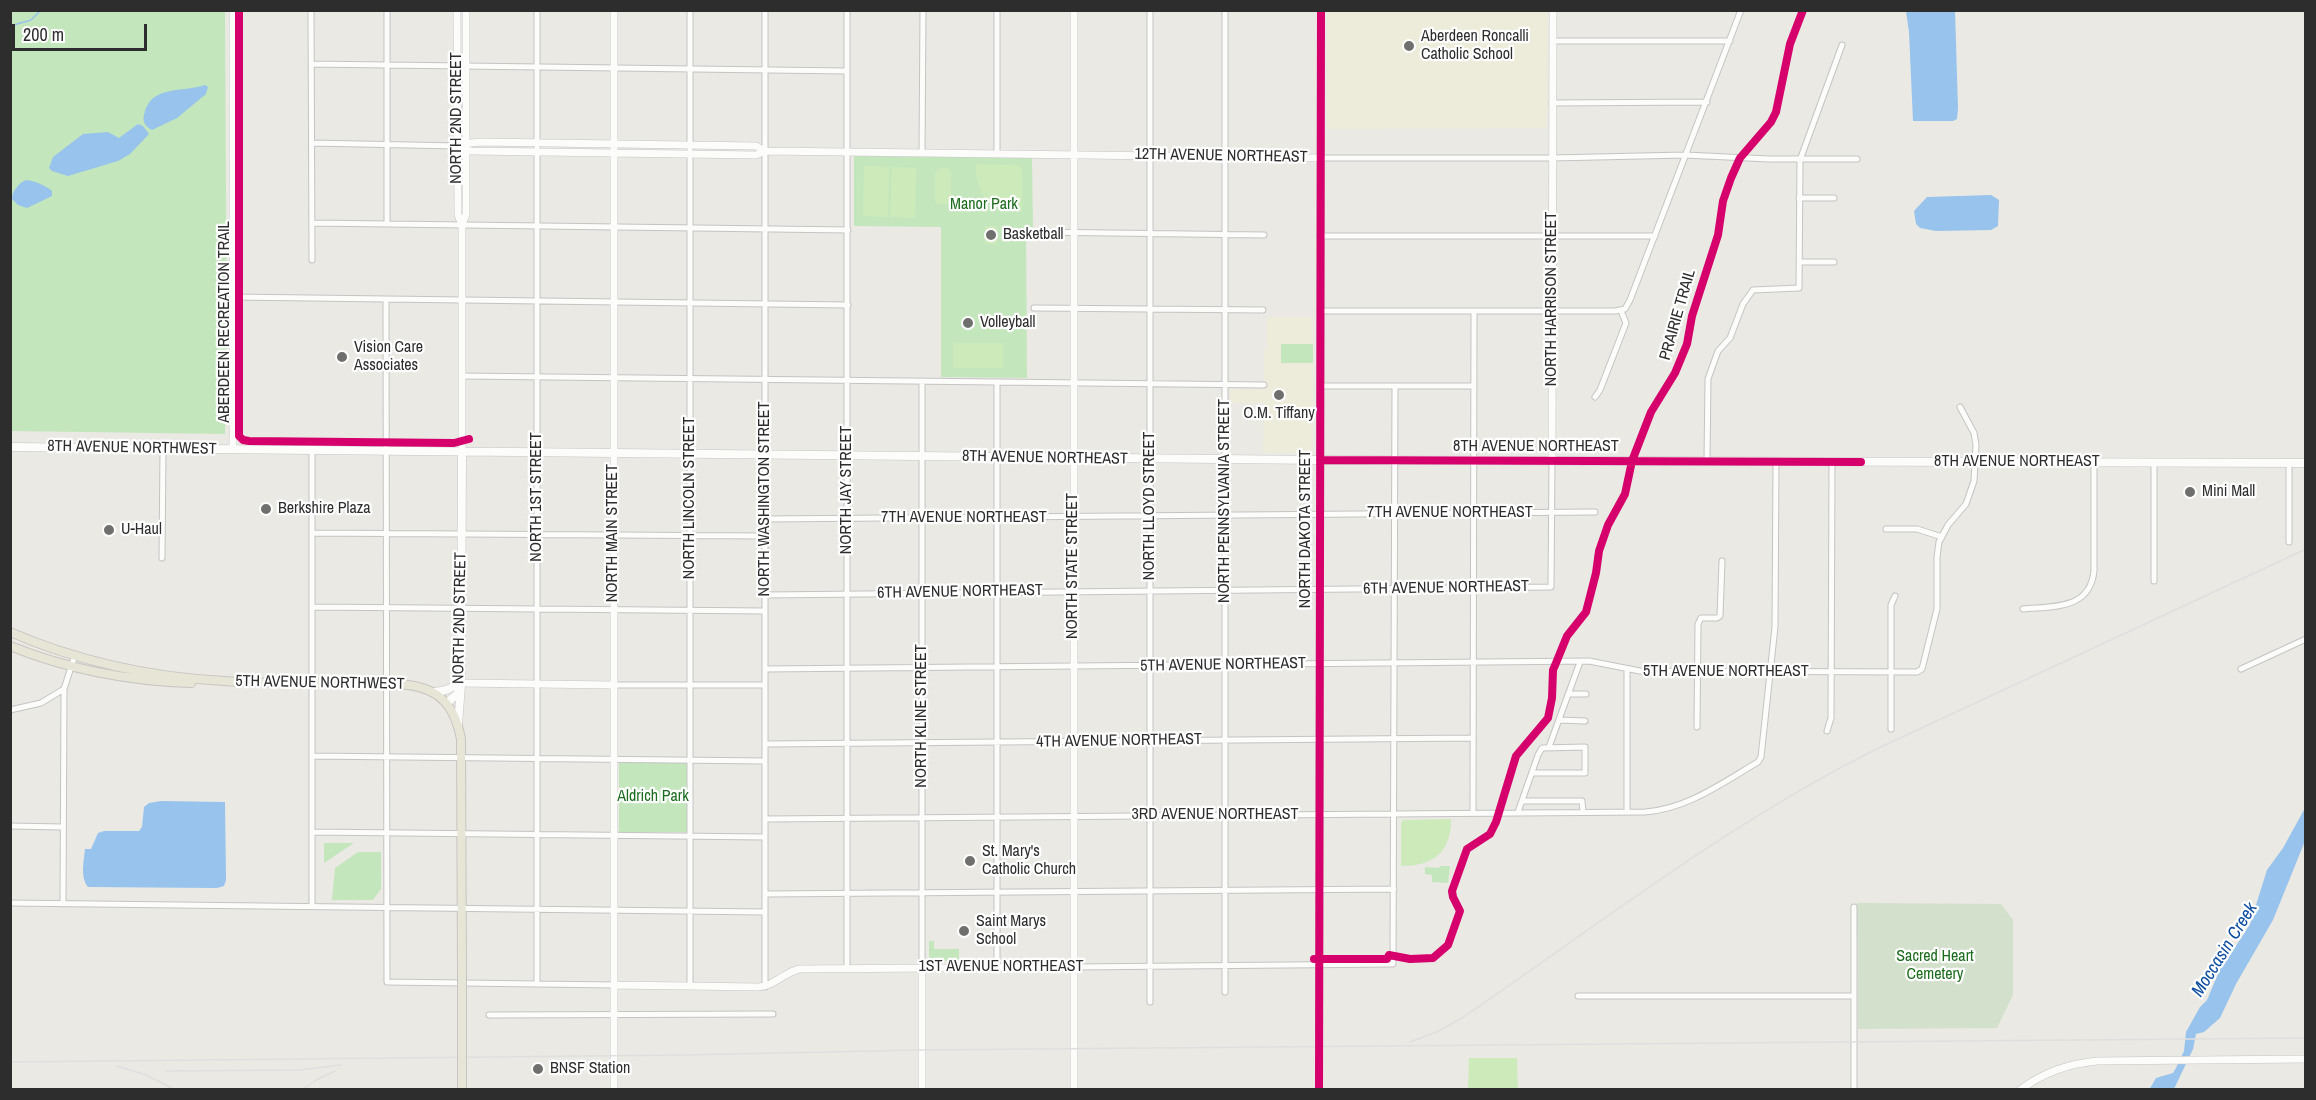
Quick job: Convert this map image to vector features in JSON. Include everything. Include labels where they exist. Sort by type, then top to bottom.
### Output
[{"type":"main road","name":"8TH AVENUE NORTHWEST","points":[[10,447],[613,453]]},
{"type":"main road","name":"NORTH 2ND STREET","points":[[462,452],[462,672],[458,693],[447,704],[458,724],[462,758],[462,1089]]},
{"type":"main road","name":"8TH AVENUE NORTHEAST","points":[[613,453],[1150,459],[2306,463]]},
{"type":"main road","name":"5TH AVENUE NORTHWEST","points":[[10,632],[75,655],[150,672],[225,681]]},
{"type":"main road","name":"5TH AVENUE NORTHWEST","points":[[10,646],[73,666],[123,676],[169,682],[387,683],[416,686],[433,692],[447,704]]},
{"type":"main road","points":[[433,692],[451,689],[462,672]]},
{"type":"main road","points":[[458,724],[462,696],[461,685]]},
{"type":"street","points":[[233,10],[233,449]]},
{"type":"street","points":[[311,10],[312,260]]},
{"type":"street","points":[[387,10],[387,224]]},
{"type":"street","name":"NORTH 2ND STREET","points":[[457,10],[458,215],[462,225]]},
{"type":"street","name":"NORTH 2ND STREET","points":[[462,452],[462,225],[466,214],[466,10]]},
{"type":"street","name":"NORTH 1ST STREET","points":[[537,10],[537,984]]},
{"type":"street","name":"NORTH MAIN STREET","points":[[614,10],[614,1089]]},
{"type":"street","name":"NORTH LINCOLN STREET","points":[[690,10],[690,986]]},
{"type":"street","name":"NORTH WASHINGTON STREET","points":[[765,10],[765,987]]},
{"type":"street","name":"NORTH JAY STREET","points":[[847,10],[847,969]]},
{"type":"street","points":[[922,153],[923,10]]},
{"type":"street","points":[[997,10],[997,153]]},
{"type":"street","name":"NORTH STATE STREET","points":[[1074,10],[1074,1089]]},
{"type":"street","name":"NORTH LLOYD STREET","points":[[1150,10],[1150,1002]]},
{"type":"street","name":"NORTH PENNSYLVANIA STREET","points":[[1225,10],[1225,992]]},
{"type":"street","name":"NORTH DAKOTA STREET","points":[[1319,1089],[1321,10]]},
{"type":"street","name":"NORTH HARRISON STREET","points":[[1551,587],[1553,10]]},
{"type":"street","points":[[1595,397],[1600,390],[1626,323],[1623,310],[1630,300],[1741,10]]},
{"type":"street","points":[[1552,41],[1730,41]]},
{"type":"street","points":[[1707,461],[1708,379],[1719,351],[1730,338],[1743,304],[1753,290],[1799,288],[1800,159],[1842,45]]},
{"type":"street","points":[[311,64],[847,71]]},
{"type":"street","points":[[1552,103],[1707,102]]},
{"type":"street","points":[[312,143],[466,147]]},
{"type":"street","name":"12TH AVENUE NORTHEAST","points":[[466,147],[537,143],[690,145],[756,146],[765,151]]},
{"type":"street","name":"12TH AVENUE NORTHEAST","points":[[466,147],[537,152],[756,155],[765,151],[848,151],[1321,158],[1552,158],[1684,155],[1857,159]]},
{"type":"street","points":[[1798,198],[1834,198]]},
{"type":"street","points":[[312,223],[848,230]]},
{"type":"street","points":[[1034,232],[1264,235]]},
{"type":"street","points":[[1320,236],[1655,236]]},
{"type":"street","points":[[1799,262],[1833,262]]},
{"type":"street","points":[[233,297],[848,305]]},
{"type":"street","points":[[386,299],[387,982],[614,985]]},
{"type":"street","points":[[1034,308],[1263,310]]},
{"type":"street","points":[[1320,311],[1623,310]]},
{"type":"street","points":[[1473,812],[1474,311]]},
{"type":"street","points":[[462,376],[1264,385]]},
{"type":"street","name":"NORTH KLINE STREET","points":[[922,381],[922,1089]]},
{"type":"street","points":[[997,382],[997,968]]},
{"type":"street","points":[[1320,386],[1474,386]]},
{"type":"street","points":[[765,894],[1394,889],[1395,386]]},
{"type":"street","points":[[1886,529],[1917,529],[1942,537],[1968,499],[1974,481],[1974,433],[1960,407]]},
{"type":"street","points":[[162,558],[163,448]]},
{"type":"street","points":[[312,450],[312,905]]},
{"type":"street","points":[[1771,672],[1775,627],[1776,461]]},
{"type":"street","points":[[1827,731],[1831,718],[1832,462]]},
{"type":"street","points":[[2023,609],[2069,604],[2082,598],[2091,585],[2094,571],[2094,463]]},
{"type":"street","points":[[2154,463],[2154,582]]},
{"type":"street","points":[[2289,463],[2289,542]]},
{"type":"street","name":"7TH AVENUE NORTHEAST","points":[[765,519],[1595,512]]},
{"type":"street","points":[[312,533],[765,536]]},
{"type":"street","name":"5TH AVENUE NORTHEAST","points":[[765,669],[1594,662],[1628,670],[1917,672],[1922,669],[1937,609],[1936,562],[1942,537]]},
{"type":"street","points":[[1698,727],[1698,622],[1703,618],[1719,617],[1722,611],[1722,561]]},
{"type":"street","name":"6TH AVENUE NORTHEAST","points":[[765,595],[1551,587]]},
{"type":"street","points":[[1891,729],[1891,605],[1895,596]]},
{"type":"street","points":[[312,608],[765,611]]},
{"type":"street","points":[[2241,669],[2306,639]]},
{"type":"street","points":[[63,904],[64,689],[75,655]]},
{"type":"street","points":[[1549,747],[1580,662]]},
{"type":"street","points":[[1628,670],[1628,812]]},
{"type":"street","name":"3RD AVENUE NORTHEAST","points":[[765,819],[1656,811],[1682,805],[1760,760],[1771,672]]},
{"type":"street","points":[[462,696],[466,687],[477,684]]},
{"type":"street","points":[[461,685],[765,686]]},
{"type":"street","points":[[10,710],[41,703],[64,689]]},
{"type":"street","points":[[1568,694],[1586,694]]},
{"type":"street","points":[[1559,720],[1586,721]]},
{"type":"street","name":"4TH AVENUE NORTHEAST","points":[[765,744],[1473,738]]},
{"type":"street","points":[[1518,812],[1532,773],[1542,748],[1585,747],[1585,773],[1532,773]]},
{"type":"street","points":[[312,756],[765,761]]},
{"type":"street","points":[[1522,801],[1582,801],[1583,812]]},
{"type":"street","points":[[10,826],[63,826]]},
{"type":"street","points":[[312,832],[765,837]]},
{"type":"street","name":"1ST AVENUE NORTHEAST","points":[[614,985],[765,987],[796,970],[1393,964],[1394,889]]},
{"type":"street","points":[[10,903],[765,912]]},
{"type":"street","points":[[1854,907],[1854,1089]]},
{"type":"street","points":[[1578,996],[1854,996]]},
{"type":"street","points":[[489,1015],[773,1014]]},
{"type":"street","points":[[2020,1089],[2053,1070],[2079,1062],[2306,1059]]},
{"type":"shaded area","points":[[1327,11],[1548,11],[1547,128],[1327,129]]},
{"type":"shaded area","points":[[1267,317],[1313,317],[1313,453],[1263,453],[1264,403],[1230,403],[1230,389],[1264,389]]},
{"type":"green space","points":[[11,11],[225,11],[227,363],[225,434],[11,431]]},
{"type":"green space","name":"Manor Park","points":[[854,156],[1032,158],[1033,227],[1026,227],[1027,378],[941,377],[941,227],[854,226]]},
{"type":"green space","points":[[976,164],[1018,165],[1022,169],[1022,212],[1002,209],[987,200],[978,185]]},
{"type":"green space","points":[[864,166],[889,167],[888,217],[863,216]]},
{"type":"green space","points":[[892,167],[916,168],[915,218],[890,217]]},
{"type":"green space","points":[[940,168],[948,168],[951,173],[951,202],[949,204],[939,205],[935,202],[935,173]]},
{"type":"green space","name":"Basketball","points":[[985,226],[997,226],[997,244],[985,244]]},
{"type":"green space","points":[[953,343],[1003,343],[1003,368],[953,368]]},
{"type":"green space","points":[[1281,344],[1313,344],[1313,363],[1281,363]]},
{"type":"green space","name":"Aldrich Park","points":[[619,763],[687,763],[687,832],[619,832]]},
{"type":"green space","points":[[1451,819],[1448,841],[1438,855],[1422,863],[1401,866],[1401,823],[1403,820]]},
{"type":"green space","points":[[324,843],[354,843],[324,863]]},
{"type":"green space","points":[[358,852],[381,852],[381,889],[373,900],[332,900],[335,868]]},
{"type":"green space","points":[[1450,866],[1448,883],[1432,882],[1432,875],[1425,874],[1425,867],[1439,868]]},
{"type":"green space","name":"Sacred Heart Cemetery","points":[[1857,903],[2001,904],[2013,920],[2013,995],[1997,1028],[1858,1029]]},
{"type":"green space","points":[[929,941],[934,941],[934,949],[959,949],[959,961],[929,961]]},
{"type":"green space","points":[[1469,1058],[1517,1058],[1518,1089],[1468,1089]]},
{"type":"water","points":[[1906,11],[1955,11],[1958,108],[1957,119],[1953,121],[1913,121]]},
{"type":"water","points":[[205,85],[208,87],[206,94],[177,118],[152,130],[145,124],[144,115],[147,105],[153,98],[168,91]]},
{"type":"water","points":[[138,124],[143,126],[149,134],[130,154],[118,161],[68,176],[49,168],[53,157],[83,134],[108,132],[119,138]]},
{"type":"water","points":[[26,180],[46,187],[52,191],[52,196],[27,208],[18,205],[12,199],[13,193],[18,185]]},
{"type":"water","points":[[1991,195],[1999,200],[1998,226],[1991,230],[1936,231],[1920,228],[1916,224],[1914,211],[1927,197]]},
{"type":"water","points":[[161,801],[225,802],[226,880],[224,886],[217,888],[88,887],[83,874],[85,849],[91,849],[98,833],[139,831],[142,827],[144,807],[149,803]]},
{"type":"water","points":[[2305,808],[2305,841],[2273,920],[2236,984],[2220,1018],[2204,1032],[2196,1034],[2193,1049],[2174,1089],[2149,1090],[2156,1078],[2173,1073],[2176,1068],[2184,1051],[2186,1032],[2200,1007],[2207,1000],[2223,962],[2229,957],[2250,924],[2267,870],[2283,848]]},
{"type":"waterway","points":[[10,26],[31,20],[41,10]]},
{"type":"railway","points":[[1410,1042],[1439,1031],[1462,1018],[1668,874],[1773,806],[1827,775],[1883,746],[2306,549]]},
{"type":"railway","points":[[10,1062],[683,1055],[922,1050],[2306,1038]]},
{"type":"railway","points":[[165,1071],[300,1070],[341,1065]]},
{"type":"railway","points":[[117,1066],[146,1075],[176,1090]]},
{"type":"railway","points":[[302,1090],[335,1071]]},
{"type":"cycle path","name":"ABERDEEN RECREATION TRAIL","points":[[239,10],[239,436],[249,441],[454,443],[469,439]]},
{"type":"cycle path","points":[[1319,1090],[1321,10]]},
{"type":"cycle path","name":"PRAIRIE TRAIL","points":[[1314,959],[1387,959],[1389,955],[1410,959],[1433,958],[1448,945],[1460,911],[1452,891],[1467,849],[1490,834],[1496,822],[1516,756],[1548,718],[1552,698],[1553,670],[1567,636],[1586,612],[1599,551],[1608,525],[1625,494],[1632,461],[1651,412],[1675,373],[1687,344],[1692,316],[1718,235],[1723,201],[1731,178],[1740,158],[1771,122],[1776,112],[1790,44],[1803,10]]},
{"type":"cycle path","points":[[1320,460],[1861,462]]},
{"type":"place","name":"Aberdeen Roncalli Catholic School","points":[[1409,46]]},
{"type":"place","name":"Basketball","points":[[991,235]]},
{"type":"place","name":"Volleyball","points":[[968,323]]},
{"type":"place","name":"Vision Care Associates","points":[[342,357]]},
{"type":"place","name":"O.M. Tiffany","points":[[1279,395]]},
{"type":"place","name":"Mini Mall","points":[[2190,492]]},
{"type":"place","name":"Berkshire Plaza","points":[[266,509]]},
{"type":"place","name":"U-Haul","points":[[109,530]]},
{"type":"place","name":"St. Mary's Catholic Church","points":[[970,861]]},
{"type":"place","name":"Saint Marys School","points":[[964,931]]},
{"type":"place","name":"BNSF Station","points":[[538,1069]]},
{"type":"water label","name":"Moccasin Creek","points":[[2225,950]]}]
